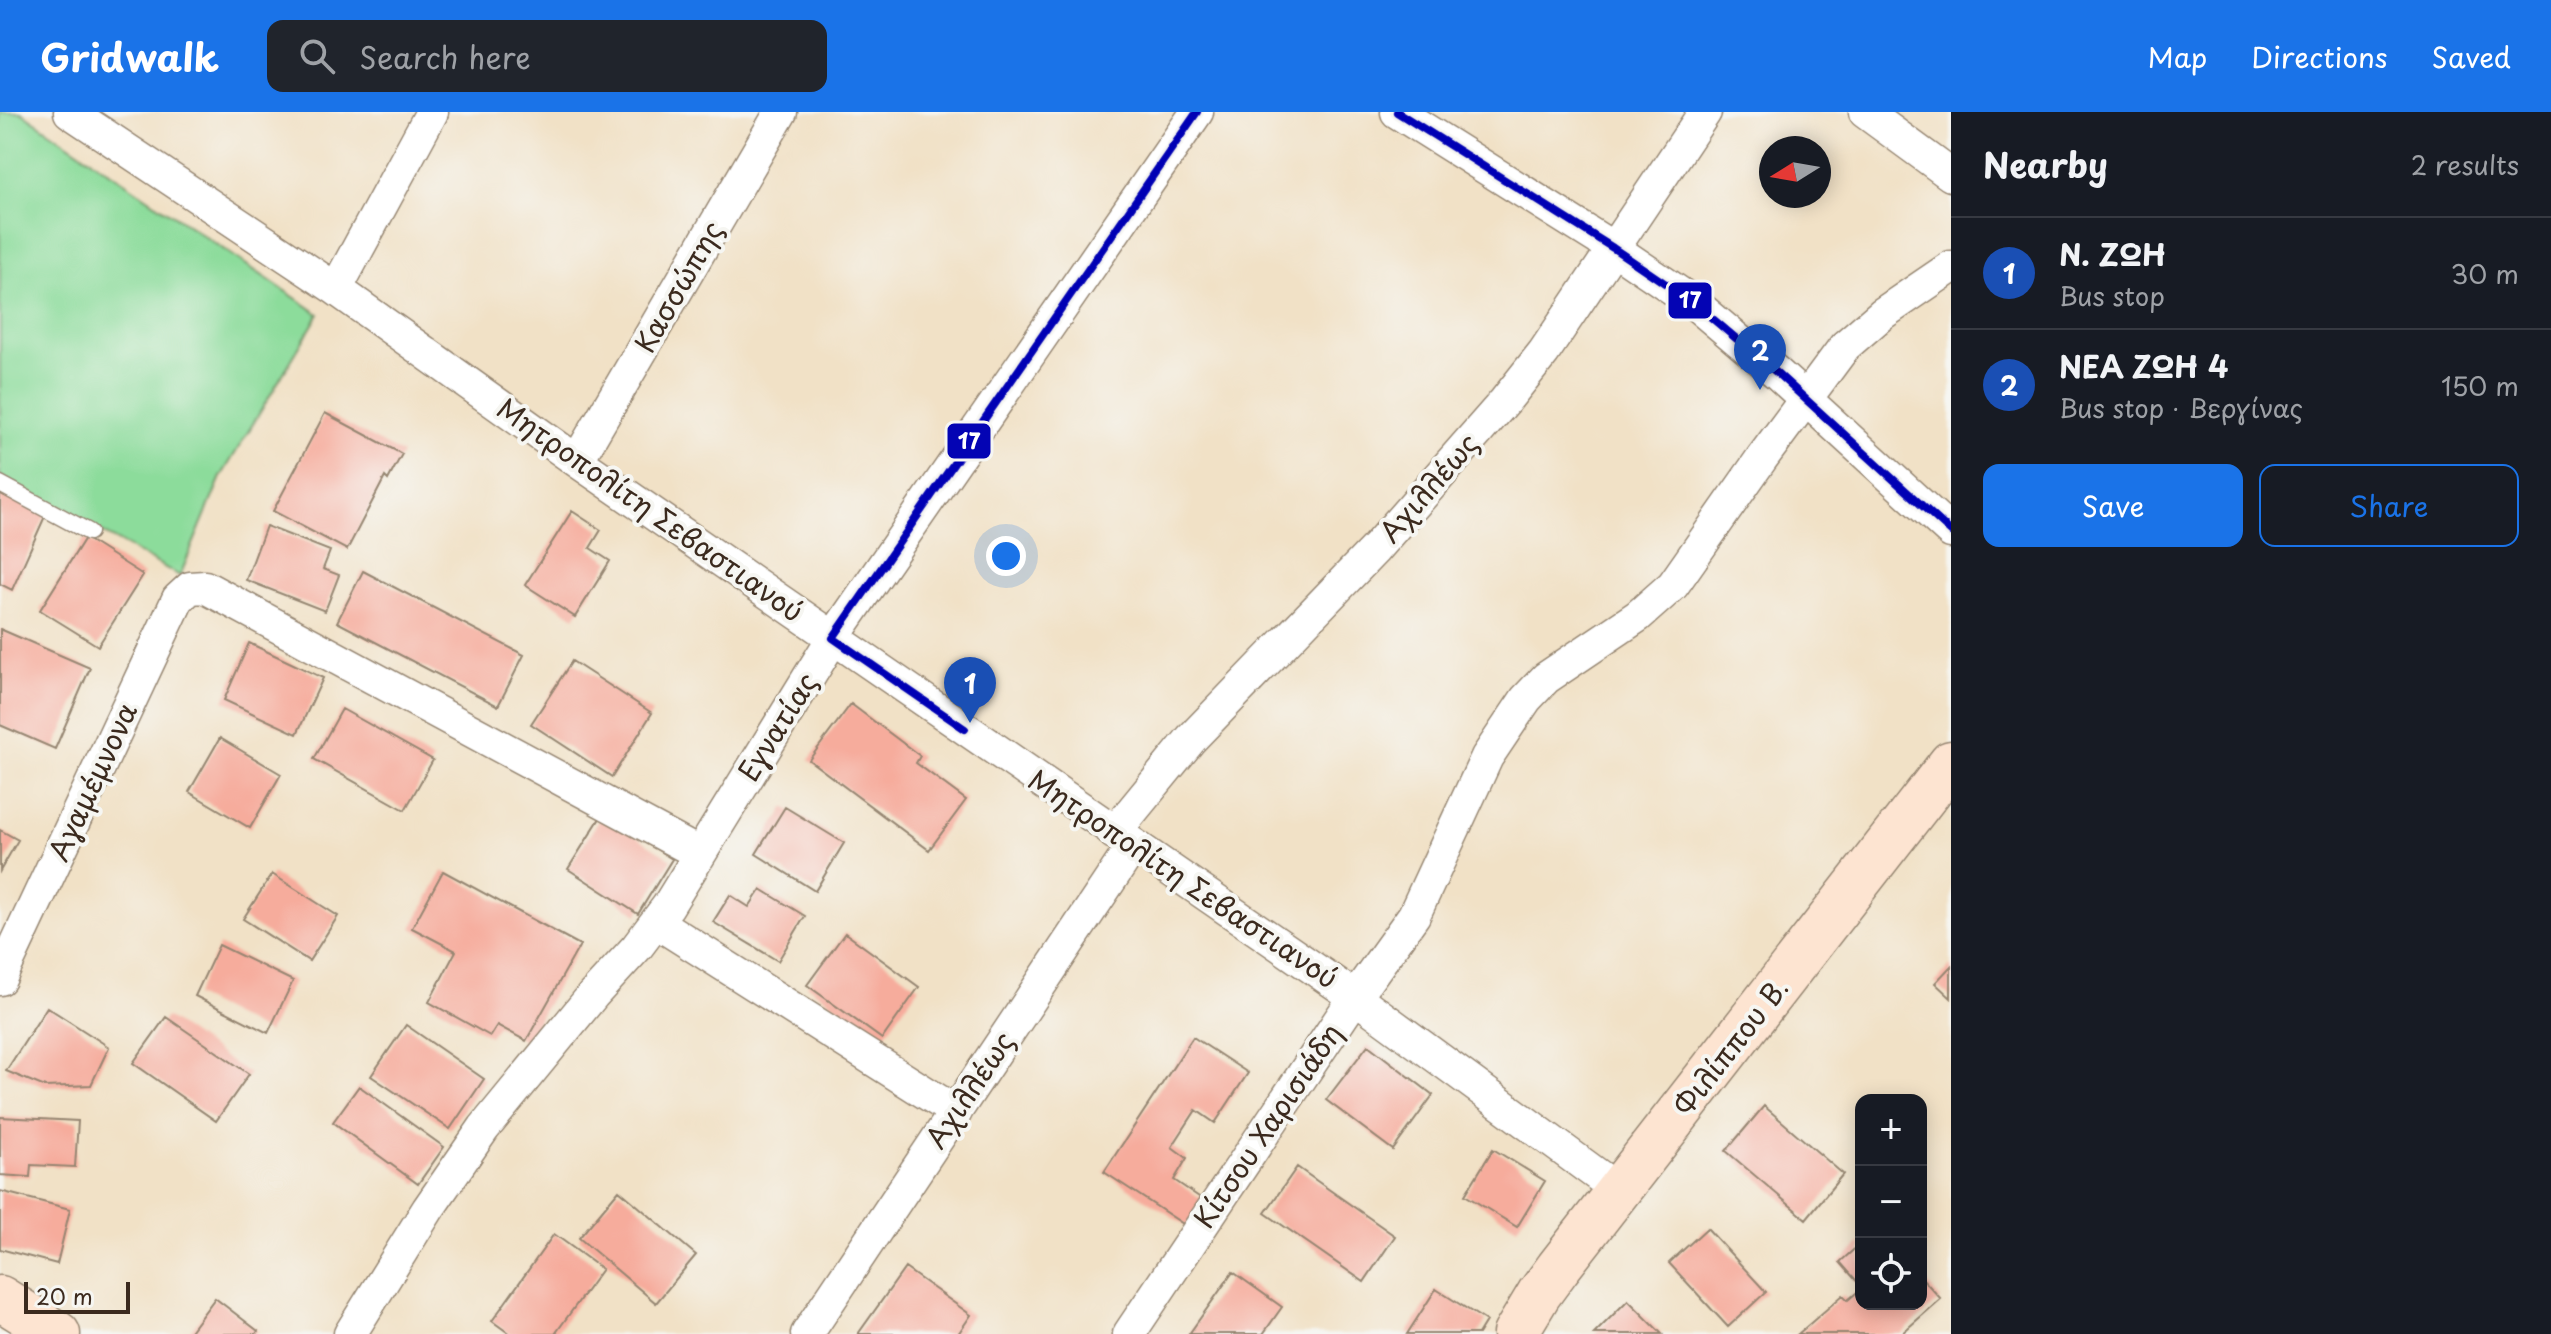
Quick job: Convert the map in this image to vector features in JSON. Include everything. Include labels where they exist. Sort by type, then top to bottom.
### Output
[{"type":"street","name":"Μητροπολίτη Σεβαστιανού","points":[[70,112],[336,289],[577,461],[1355,997],[1618,1190]]},
{"type":"street","points":[[336,289],[432,112]]},
{"type":"street","name":"Κασσώπης","points":[[577,461],[781,112]]},
{"type":"street","name":"Εγνατίας","points":[[350,1334],[428,1209],[484,1128],[656,922],[833,638],[1197,112]]},
{"type":"street","points":[[1397,112],[1613,248],[1703,310],[1951,532]]},
{"type":"street","name":"Αχιλλέως","points":[[807,1334],[956,1112],[1124,839],[1191,739],[1315,613],[1455,460],[1544,352],[1705,112]]},
{"type":"street","points":[[1865,112],[1951,175]]},
{"type":"street","name":"Κίτσου Χαρισιάδη","points":[[1129,1334],[1355,997],[1414,915],[1472,787],[1513,716],[1546,678],[1638,616],[1673,585],[1845,346],[1951,267]]},
{"type":"street","name":"Αγαμέμνονα","points":[[0,979],[178,599],[190,588],[205,587],[700,854]]},
{"type":"street","name":"Φιλίππου Β.","points":[[1515,1334],[1539,1294],[1618,1190],[1951,763]]},
{"type":"street","points":[[656,922],[956,1112]]},
{"type":"street","points":[[0,1298],[58,1334]]},
{"type":"lane","points":[[0,484],[89,532]]},
{"type":"green space","points":[[0,112],[21,112],[319,314],[221,477],[180,576],[0,476]]},
{"type":"building","points":[[325,413],[402,454],[388,480],[385,477],[347,550],[273,511]]},
{"type":"building","points":[[0,493],[46,514],[12,590],[0,584]]},
{"type":"building","points":[[572,511],[601,530],[590,548],[610,561],[575,617],[525,585]]},
{"type":"building","points":[[266,526],[330,551],[323,569],[339,575],[325,611],[246,580]]},
{"type":"building","points":[[85,538],[143,575],[98,646],[40,610]]},
{"type":"building","points":[[363,571],[524,655],[498,706],[337,622]]},
{"type":"building","points":[[0,629],[90,668],[55,749],[0,725]]},
{"type":"building","points":[[249,643],[323,678],[297,734],[224,700]]},
{"type":"building","points":[[572,661],[652,713],[612,777],[531,724]]},
{"type":"building","points":[[851,704],[920,756],[916,763],[966,800],[929,850],[809,760]]},
{"type":"building","points":[[342,709],[433,760],[405,810],[314,759]]},
{"type":"building","points":[[220,738],[281,774],[250,828],[189,792]]},
{"type":"building","points":[[785,807],[844,843],[815,891],[756,854]]},
{"type":"building","points":[[602,815],[672,859],[638,914],[568,869]]},
{"type":"building","points":[[0,830],[18,840],[0,871]]},
{"type":"building","points":[[443,871],[580,945],[526,1041],[497,1025],[490,1036],[429,1002],[456,951],[412,928]]},
{"type":"building","points":[[272,874],[338,916],[309,961],[243,919]]},
{"type":"building","points":[[761,889],[805,916],[778,961],[713,922],[730,895],[749,907]]},
{"type":"building","points":[[845,933],[919,987],[882,1039],[807,985]]},
{"type":"building","points":[[219,945],[293,981],[268,1033],[195,996]]},
{"type":"building","points":[[1951,966],[1951,998],[1935,983]]},
{"type":"building","points":[[47,1007],[109,1047],[91,1085],[45,1087],[6,1071]]},
{"type":"building","points":[[166,1017],[249,1074],[216,1121],[133,1063]]},
{"type":"building","points":[[406,1025],[484,1079],[450,1129],[371,1076]]},
{"type":"building","points":[[1193,1037],[1248,1073],[1215,1123],[1196,1110],[1172,1147],[1187,1158],[1174,1180],[1205,1201],[1188,1227],[1104,1172]]},
{"type":"building","points":[[1368,1045],[1433,1095],[1393,1150],[1326,1100]]},
{"type":"building","points":[[359,1086],[444,1147],[418,1184],[333,1122]]},
{"type":"building","points":[[1764,1106],[1843,1174],[1806,1219],[1726,1151]]},
{"type":"building","points":[[0,1117],[78,1121],[75,1167],[31,1165],[30,1177],[0,1175]]},
{"type":"building","points":[[1493,1149],[1545,1181],[1517,1227],[1465,1195]]},
{"type":"building","points":[[1297,1167],[1395,1236],[1364,1282],[1265,1213]]},
{"type":"building","points":[[619,1190],[696,1255],[656,1303],[579,1238]]},
{"type":"building","points":[[0,1191],[70,1209],[57,1264],[0,1249]]},
{"type":"building","points":[[1707,1228],[1766,1292],[1728,1327],[1669,1263]]},
{"type":"building","points":[[554,1234],[602,1269],[555,1334],[510,1334],[492,1321]]},
{"type":"building","points":[[1855,1248],[1855,1279],[1840,1262]]},
{"type":"building","points":[[905,1268],[971,1315],[958,1334],[858,1334]]},
{"type":"building","points":[[1233,1272],[1282,1307],[1263,1334],[1189,1334]]},
{"type":"building","points":[[1927,1284],[1941,1299],[1901,1334],[1798,1334],[1843,1295],[1848,1300],[1855,1294],[1855,1310],[1927,1310]]},
{"type":"building","points":[[1436,1289],[1486,1321],[1478,1334],[1407,1334]]},
{"type":"building","points":[[215,1298],[258,1331],[256,1334],[188,1334]]},
{"type":"building","points":[[1628,1300],[1662,1334],[1594,1334]]},
{"type":"transit line","name":"17","points":[[965,729],[833,638],[1197,112]]},
{"type":"transit line","name":"17","points":[[1397,112],[1613,248],[1694,303],[1777,373],[1951,532]]},
{"type":"place","name":"ΝΕΑ ΖΩΗ 4","points":[[1760,390]]},
{"type":"place","name":"Ν. ΖΩΗ","points":[[970,723]]}]
